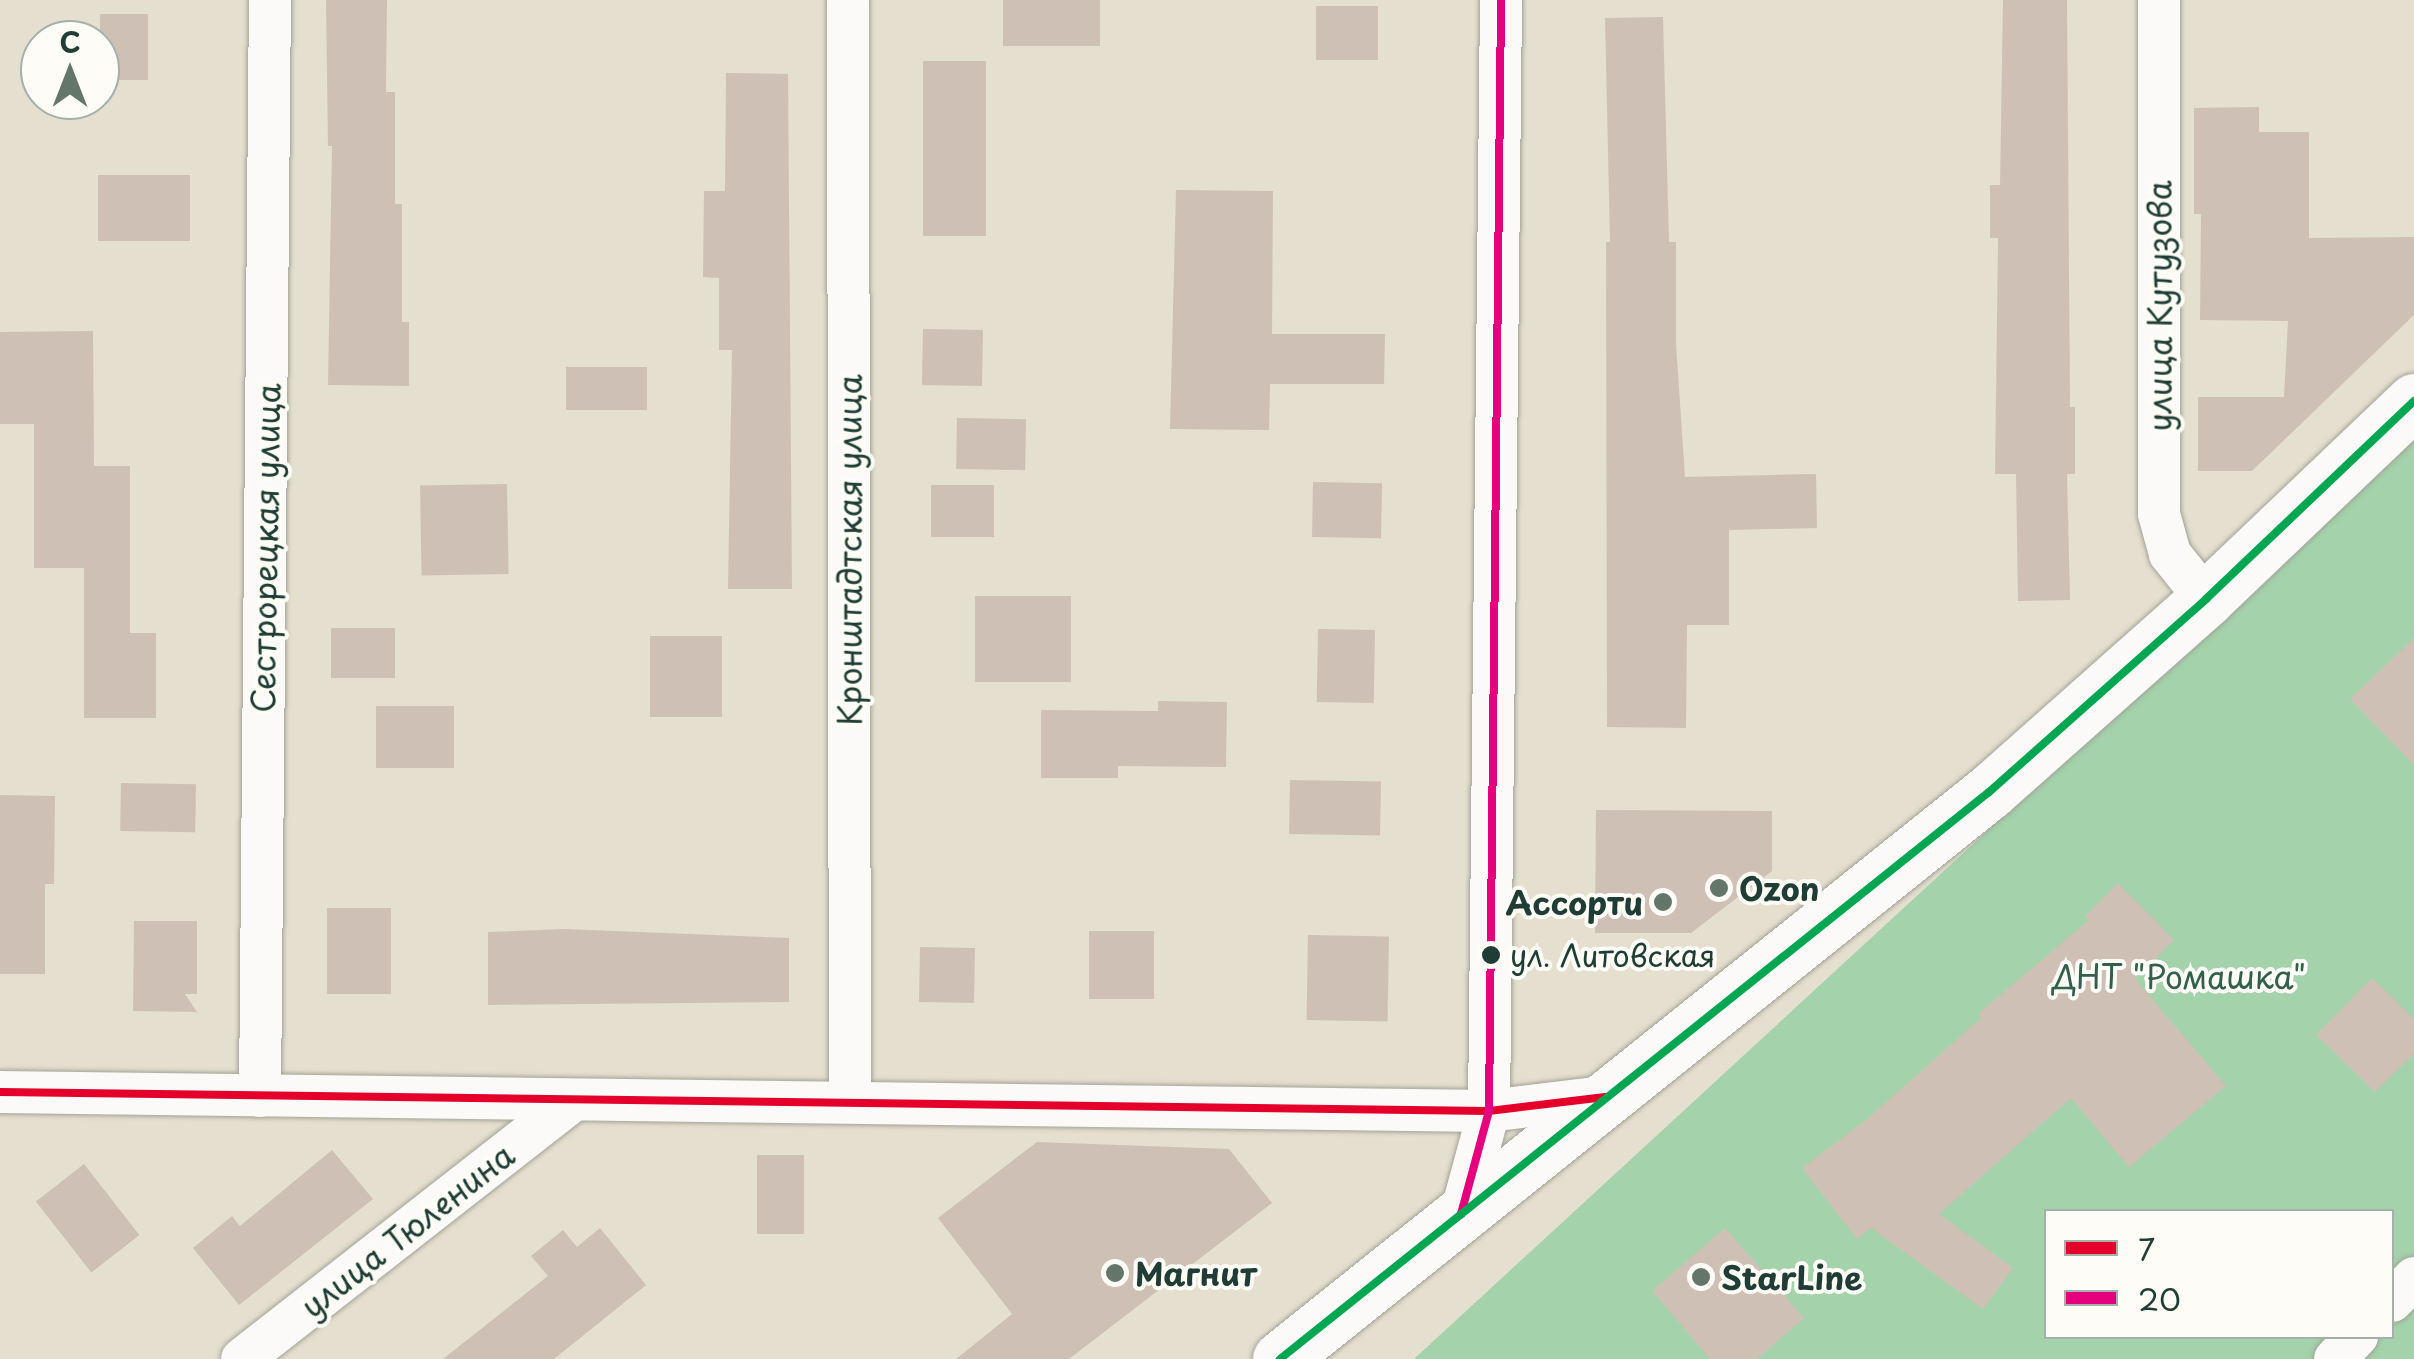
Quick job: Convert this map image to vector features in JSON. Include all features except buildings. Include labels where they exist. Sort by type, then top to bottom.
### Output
[{"type":"main road","points":[[1280,1359],[1988,792],[2206,598],[2414,400]]},
{"type":"street","name":"Сестрорецкая улица","points":[[260,1096],[270,0]]},
{"type":"street","name":"Кронштадтская улица","points":[[848,0],[850,1100]]},
{"type":"street","points":[[1462,1214],[1489,1111],[1500,0]]},
{"type":"street","name":"улица Кутузова","points":[[2159,0],[2159,514],[2170,554],[2206,598]]},
{"type":"street","points":[[0,1092],[1489,1111],[1605,1098]]},
{"type":"street","name":"улица Тюленина","points":[[242,1359],[572,1101]]},
{"type":"street","points":[[2394,1299],[2414,1278]]},
{"type":"street","points":[[2335,1359],[2354,1339]]},
{"type":"green space","name":"ДНТ \"Ромашка\"","points":[[2414,438],[2414,1359],[1414,1359]]},
{"type":"transit line","name":"20","points":[[1461,1214],[1489,1111],[1501,0]]},
{"type":"transit line","points":[[1280,1359],[1989,792],[2206,599],[2414,401]]},
{"type":"transit line","name":"7","points":[[0,1092],[1489,1111],[1605,1097]]},
{"type":"place","name":"Ozon","points":[[1719,888]]},
{"type":"place","name":"Ассорти","points":[[1663,902]]},
{"type":"place","name":"ул. Литовская","points":[[1491,955]]},
{"type":"place","name":"Магнит","points":[[1115,1273]]},
{"type":"place","name":"StarLine","points":[[1701,1277]]}]
